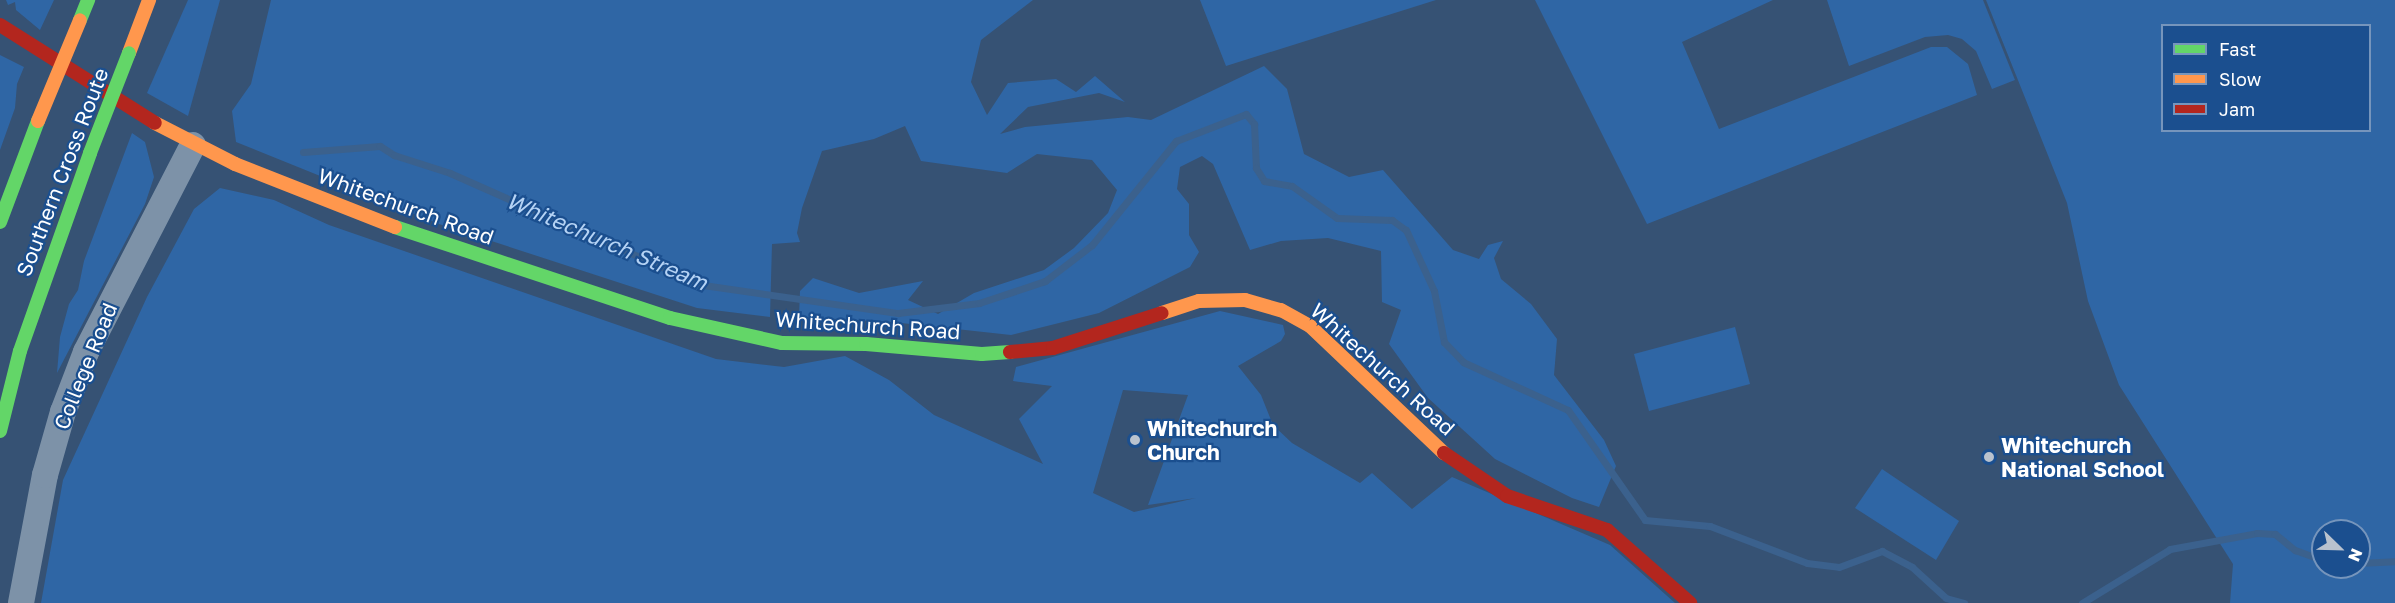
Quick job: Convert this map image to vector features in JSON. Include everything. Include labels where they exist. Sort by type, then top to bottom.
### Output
[{"type":"main road","name":"Southern Cross Route","points":[[0,222],[38,121],[88,0]]},
{"type":"main road","name":"Southern Cross Route","points":[[0,431],[24,340],[90,153],[149,0]]},
{"type":"main road","name":"Whitechurch Road","points":[[0,25],[193,145],[440,244],[670,318],[782,343],[1020,353],[1053,348],[1199,301],[1245,300],[1281,310],[1310,326],[1455,463],[1507,496],[1607,530],[1690,603]]},
{"type":"street","name":"College Road","points":[[21,603],[45,475],[67,402],[86,352],[193,145]]},
{"type":"shaded area","points":[[6,0],[54,0],[40,30],[16,10],[15,2],[8,5]]},
{"type":"shaded area","points":[[188,0],[220,0],[188,116],[147,93]]},
{"type":"shaded area","points":[[271,0],[1033,0],[981,40],[971,82],[987,115],[1008,83],[1056,79],[1076,92],[1095,76],[1125,102],[1099,93],[1028,107],[1000,134],[1025,127],[1128,117],[1151,120],[1264,66],[1287,89],[1304,154],[1349,177],[1383,170],[1453,250],[1479,259],[1488,245],[1503,241],[1494,258],[1501,279],[1531,304],[1557,339],[1554,375],[1604,440],[1616,466],[1599,507],[1572,498],[1495,459],[1428,398],[1389,344],[1401,310],[1382,302],[1381,251],[1328,238],[1281,241],[1250,250],[1213,164],[1202,156],[1180,167],[1177,189],[1189,204],[1189,235],[1199,252],[1190,267],[1099,313],[1011,335],[892,322],[799,317],[800,291],[813,278],[859,293],[923,281],[908,300],[938,314],[974,293],[1044,270],[1074,248],[1108,213],[1117,190],[1092,160],[1037,154],[1007,173],[921,161],[905,126],[874,139],[822,151],[802,208],[797,233],[800,242],[772,244],[770,317],[697,308],[439,224],[236,142],[232,111],[251,84]]},
{"type":"shaded area","points":[[1200,0],[1436,0],[1226,66]]},
{"type":"shaded area","points":[[1535,0],[1773,0],[1682,42],[1719,129],[1931,47],[1947,47],[1968,64],[1977,95],[1647,224]]},
{"type":"shaded area","points":[[1827,0],[1983,0],[2015,80],[1992,89],[1976,51],[1962,39],[1948,35],[1925,37],[1849,66]]},
{"type":"shaded area","points":[[1986,0],[2395,0],[2395,603],[2230,603],[2233,564],[2119,385],[2088,301],[2067,203]]},
{"type":"shaded area","points":[[0,55],[24,67],[17,84],[15,108],[0,150]]},
{"type":"shaded area","points":[[132,133],[145,142],[154,177],[145,204],[57,373],[60,337],[69,304],[78,290],[84,261]]},
{"type":"shaded area","points":[[220,188],[274,200],[329,225],[716,359],[784,367],[845,356],[889,380],[934,415],[1043,464],[1019,419],[1052,386],[1013,381],[1016,367],[1220,311],[1283,325],[1285,334],[1281,341],[1238,366],[1261,395],[1273,425],[1292,443],[1360,483],[1372,473],[1412,509],[1452,477],[1610,545],[1675,603],[41,603],[63,480],[147,297],[194,209]],"holes":[[[1123,390],[1188,395],[1148,505],[1196,498],[1134,512],[1093,493]]]},
{"type":"shaded area","points":[[1735,327],[1750,384],[1649,411],[1634,354]]},
{"type":"shaded area","points":[[1882,469],[1959,521],[1936,560],[1855,508]]},
{"type":"waterway","name":"Whitechurch Stream","points":[[303,152],[380,146],[394,155],[450,173],[703,285],[898,313],[979,303],[1045,281],[1092,245],[1176,141],[1246,114],[1254,124],[1256,168],[1264,181],[1292,186],[1337,218],[1392,220],[1406,230],[1434,291],[1444,342],[1463,362],[1568,410],[1645,520],[1710,526],[1807,563],[1839,567],[1882,551],[1912,567],[1946,598],[1964,603]]},
{"type":"waterway","name":"Whitechurch Stream","points":[[2082,603],[2170,549],[2257,533],[2275,534],[2295,550],[2311,556]]},
{"type":"waterway","name":"Whitechurch Stream","points":[[2371,562],[2395,561]]},
{"type":"traffic: fast","points":[[80,20],[88,0]]},
{"type":"traffic: fast","points":[[90,153],[129,53]]},
{"type":"traffic: fast","points":[[0,222],[38,121]]},
{"type":"traffic: fast","points":[[0,431],[20,351],[90,153]]},
{"type":"traffic: fast","points":[[395,227],[670,318],[782,343],[866,344],[982,354],[1010,352]]},
{"type":"traffic: slow","points":[[129,53],[149,0]]},
{"type":"traffic: slow","points":[[38,121],[80,20]]},
{"type":"traffic: slow","points":[[155,123],[235,164],[395,227]]},
{"type":"traffic: slow","points":[[1162,313],[1199,301],[1245,300],[1281,310],[1310,326],[1444,453]]},
{"type":"traffic: jam","points":[[0,25],[155,123]]},
{"type":"traffic: jam","points":[[1010,352],[1053,348],[1162,313]]},
{"type":"traffic: jam","points":[[1444,453],[1507,496],[1607,530],[1690,603]]},
{"type":"place","name":"Whitechurch Church","points":[[1135,440]]},
{"type":"place","name":"Whitechurch National School","points":[[1989,457]]}]
